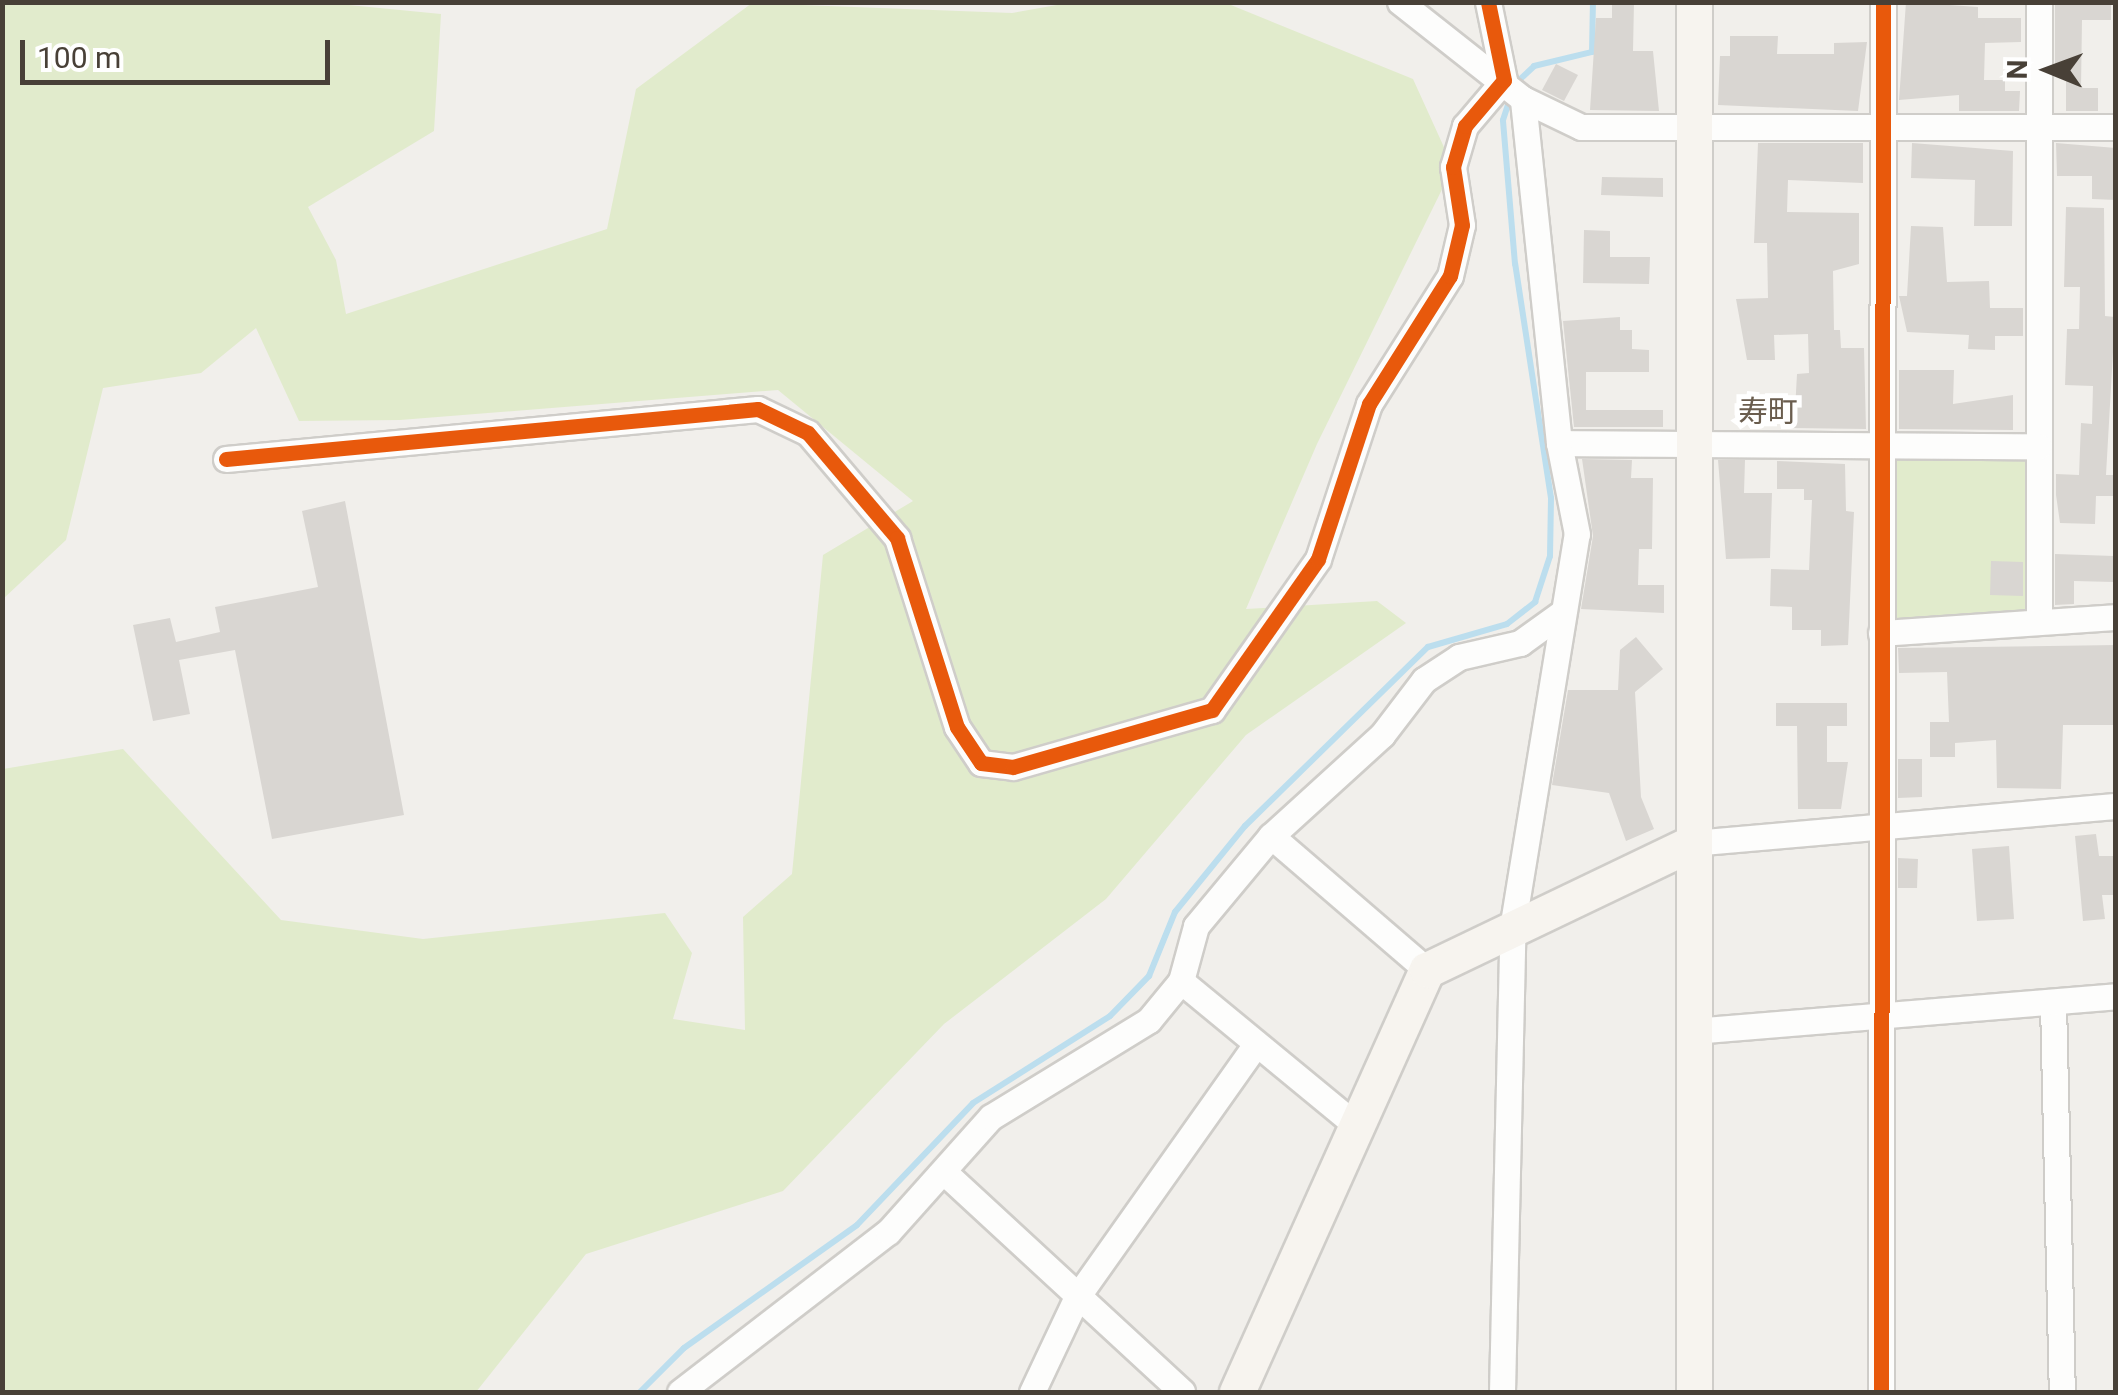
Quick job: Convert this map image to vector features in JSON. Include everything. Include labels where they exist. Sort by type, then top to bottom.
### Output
[{"type":"street","points":[[1400,2],[1504,80],[1523,99],[1581,128],[1694,124],[2116,127]]},
{"type":"street","points":[[1488,2],[1504,80]]},
{"type":"street","points":[[1694,2],[1694,1392]]},
{"type":"street","points":[[1881,1392],[1882,2]]},
{"type":"street","points":[[2039,2],[2040,622]]},
{"type":"street","points":[[226,459],[758,410],[786,418],[855,480],[897,538],[957,727],[982,763],[1013,767],[1094,746],[1212,710],[1318,558],[1369,404],[1450,276],[1462,225],[1453,167],[1466,126],[1504,80]]},
{"type":"street","points":[[1502,1392],[1513,924],[1560,614],[1578,534],[1559,443],[1523,99]]},
{"type":"street","points":[[1559,443],[2039,446]]},
{"type":"street","points":[[684,1391],[888,1232],[991,1117],[1149,1020],[1181,981],[1196,926],[1271,836],[1382,735],[1424,680],[1459,657],[1520,643],[1560,614]]},
{"type":"street","points":[[1882,634],[2116,616]]},
{"type":"street","points":[[1237,1392],[1427,970],[1513,924],[1692,844],[1880,824],[2116,806]]},
{"type":"street","points":[[1271,836],[1427,970]]},
{"type":"street","points":[[1181,981],[1254,1047],[1358,1127]]},
{"type":"street","points":[[1693,1030],[2116,996]]},
{"type":"street","points":[[2054,1002],[2062,1392]]},
{"type":"street","points":[[1032,1392],[1076,1298],[1254,1047]]},
{"type":"street","points":[[944,1172],[1182,1392]]},
{"type":"green space","points":[[318,2],[441,14],[434,131],[308,207],[336,260],[346,314],[607,229],[636,89],[752,3],[1012,13],[1068,3],[1226,3],[1413,79],[1453,167],[1317,444],[1246,609],[1377,601],[1406,623],[1246,735],[1106,899],[944,1024],[783,1191],[586,1254],[476,1392],[3,1392],[3,769],[123,749],[281,920],[423,939],[665,913],[692,953],[673,1019],[745,1030],[743,917],[792,874],[823,555],[913,501],[778,390],[400,420],[299,421],[256,328],[201,373],[103,388],[66,540],[3,599],[3,3]]},
{"type":"green space","points":[[2022,454],[2029,462],[2027,610],[1900,624],[1889,617],[1889,464],[1898,456]]},
{"type":"building","points":[[1612,2],[1634,2],[1633,51],[1653,51],[1659,111],[1590,110],[1596,18],[1612,18]]},
{"type":"building","points":[[1906,2],[1978,7],[1978,18],[2021,18],[2021,42],[1985,43],[1984,80],[2005,80],[2005,91],[2020,91],[2019,111],[1959,111],[1959,95],[1899,100]]},
{"type":"building","points":[[2055,2],[2111,2],[2111,20],[2082,20],[2081,88],[2098,88],[2098,111],[2066,111],[2066,66],[2055,66]]},
{"type":"building","points":[[1730,36],[1778,36],[1777,54],[1834,54],[1834,43],[1867,42],[1858,111],[1718,105],[1720,56],[1730,56]]},
{"type":"building","points":[[1556,64],[1578,75],[1564,101],[1542,90]]},
{"type":"building","points":[[1758,143],[1863,143],[1863,183],[1788,180],[1787,212],[1859,213],[1859,264],[1833,271],[1834,330],[1840,330],[1841,348],[1864,348],[1866,429],[1794,428],[1797,374],[1809,373],[1808,334],[1774,335],[1775,360],[1747,360],[1736,299],[1768,298],[1767,243],[1754,243]]},
{"type":"building","points":[[1912,143],[2013,151],[2012,226],[1974,226],[1975,180],[1911,178]]},
{"type":"building","points":[[2056,143],[2116,148],[2116,200],[2092,199],[2092,176],[2057,176]]},
{"type":"building","points":[[1602,177],[1663,178],[1663,197],[1601,195]]},
{"type":"building","points":[[2066,207],[2104,208],[2105,316],[2115,317],[2106,475],[2116,475],[2116,496],[2096,496],[2095,524],[2060,523],[2056,495],[2056,474],[2079,475],[2081,423],[2092,424],[2093,386],[2065,385],[2067,329],[2079,329],[2080,287],[2064,287]]},
{"type":"building","points":[[1911,226],[1943,227],[1947,282],[1989,281],[1990,308],[2023,308],[2023,336],[1995,336],[1995,350],[1968,349],[1969,335],[1907,332],[1899,296],[1907,296]]},
{"type":"building","points":[[1584,230],[1610,231],[1610,257],[1650,257],[1649,284],[1583,283]]},
{"type":"building","points":[[1620,317],[1620,330],[1632,330],[1632,349],[1649,350],[1649,372],[1586,372],[1586,410],[1663,410],[1663,427],[1574,427],[1563,321]]},
{"type":"building","points":[[1899,370],[1954,370],[1953,404],[2013,395],[2013,430],[1899,429]]},
{"type":"building","points":[[1582,459],[1632,460],[1631,478],[1653,478],[1652,549],[1639,549],[1638,585],[1664,585],[1664,613],[1581,609],[1593,536]]},
{"type":"building","points":[[1718,460],[1745,460],[1744,493],[1772,493],[1770,558],[1726,559]]},
{"type":"building","points":[[1777,461],[1845,464],[1846,511],[1854,512],[1848,645],[1821,646],[1821,630],[1792,630],[1792,607],[1770,606],[1771,569],[1809,570],[1812,500],[1804,500],[1804,489],[1777,489]]},
{"type":"building","points":[[345,501],[404,815],[272,839],[235,650],[179,660],[190,714],[153,721],[133,625],[170,618],[176,642],[220,632],[215,607],[318,587],[302,511]]},
{"type":"building","points":[[2055,554],[2114,556],[2114,582],[2074,581],[2074,604],[2055,605]]},
{"type":"building","points":[[1991,561],[2023,562],[2023,596],[1990,595]]},
{"type":"building","points":[[1636,637],[1663,669],[1635,692],[1641,797],[1654,829],[1626,841],[1609,793],[1552,785],[1568,690],[1618,690],[1620,650]]},
{"type":"building","points":[[2116,645],[2116,725],[2063,725],[2061,789],[1997,788],[1996,740],[1955,743],[1955,757],[1930,757],[1930,722],[1949,722],[1947,672],[1899,673],[1898,648]]},
{"type":"building","points":[[1776,703],[1847,703],[1847,726],[1827,726],[1827,762],[1848,762],[1841,809],[1798,809],[1797,726],[1776,726]]},
{"type":"building","points":[[1898,759],[1922,759],[1922,797],[1898,798]]},
{"type":"building","points":[[2096,834],[2099,856],[2116,856],[2116,895],[2102,895],[2105,919],[2083,921],[2075,836]]},
{"type":"building","points":[[2009,846],[2014,919],[1977,921],[1972,849]]},
{"type":"building","points":[[1898,858],[1918,859],[1917,888],[1898,888]]},
{"type":"waterway","points":[[1515,84],[1534,66],[1592,52],[1593,2]]},
{"type":"waterway","points":[[640,1392],[684,1348],[857,1225],[973,1103],[1110,1016],[1149,976],[1175,912],[1245,826],[1428,647],[1507,624],[1535,602],[1550,556],[1551,498],[1515,264],[1503,120],[1511,96]]},
{"type":"cycle path","points":[[226,459],[758,409],[808,433],[897,538],[957,727],[981,763],[1013,767],[1212,710],[1318,559],[1369,404],[1450,276],[1462,225],[1453,167],[1465,126],[1504,80],[1488,2]]},
{"type":"cycle path","points":[[1881,1392],[1883,2]]},
{"type":"district","name":"寿町","points":[[1768,412]]}]
